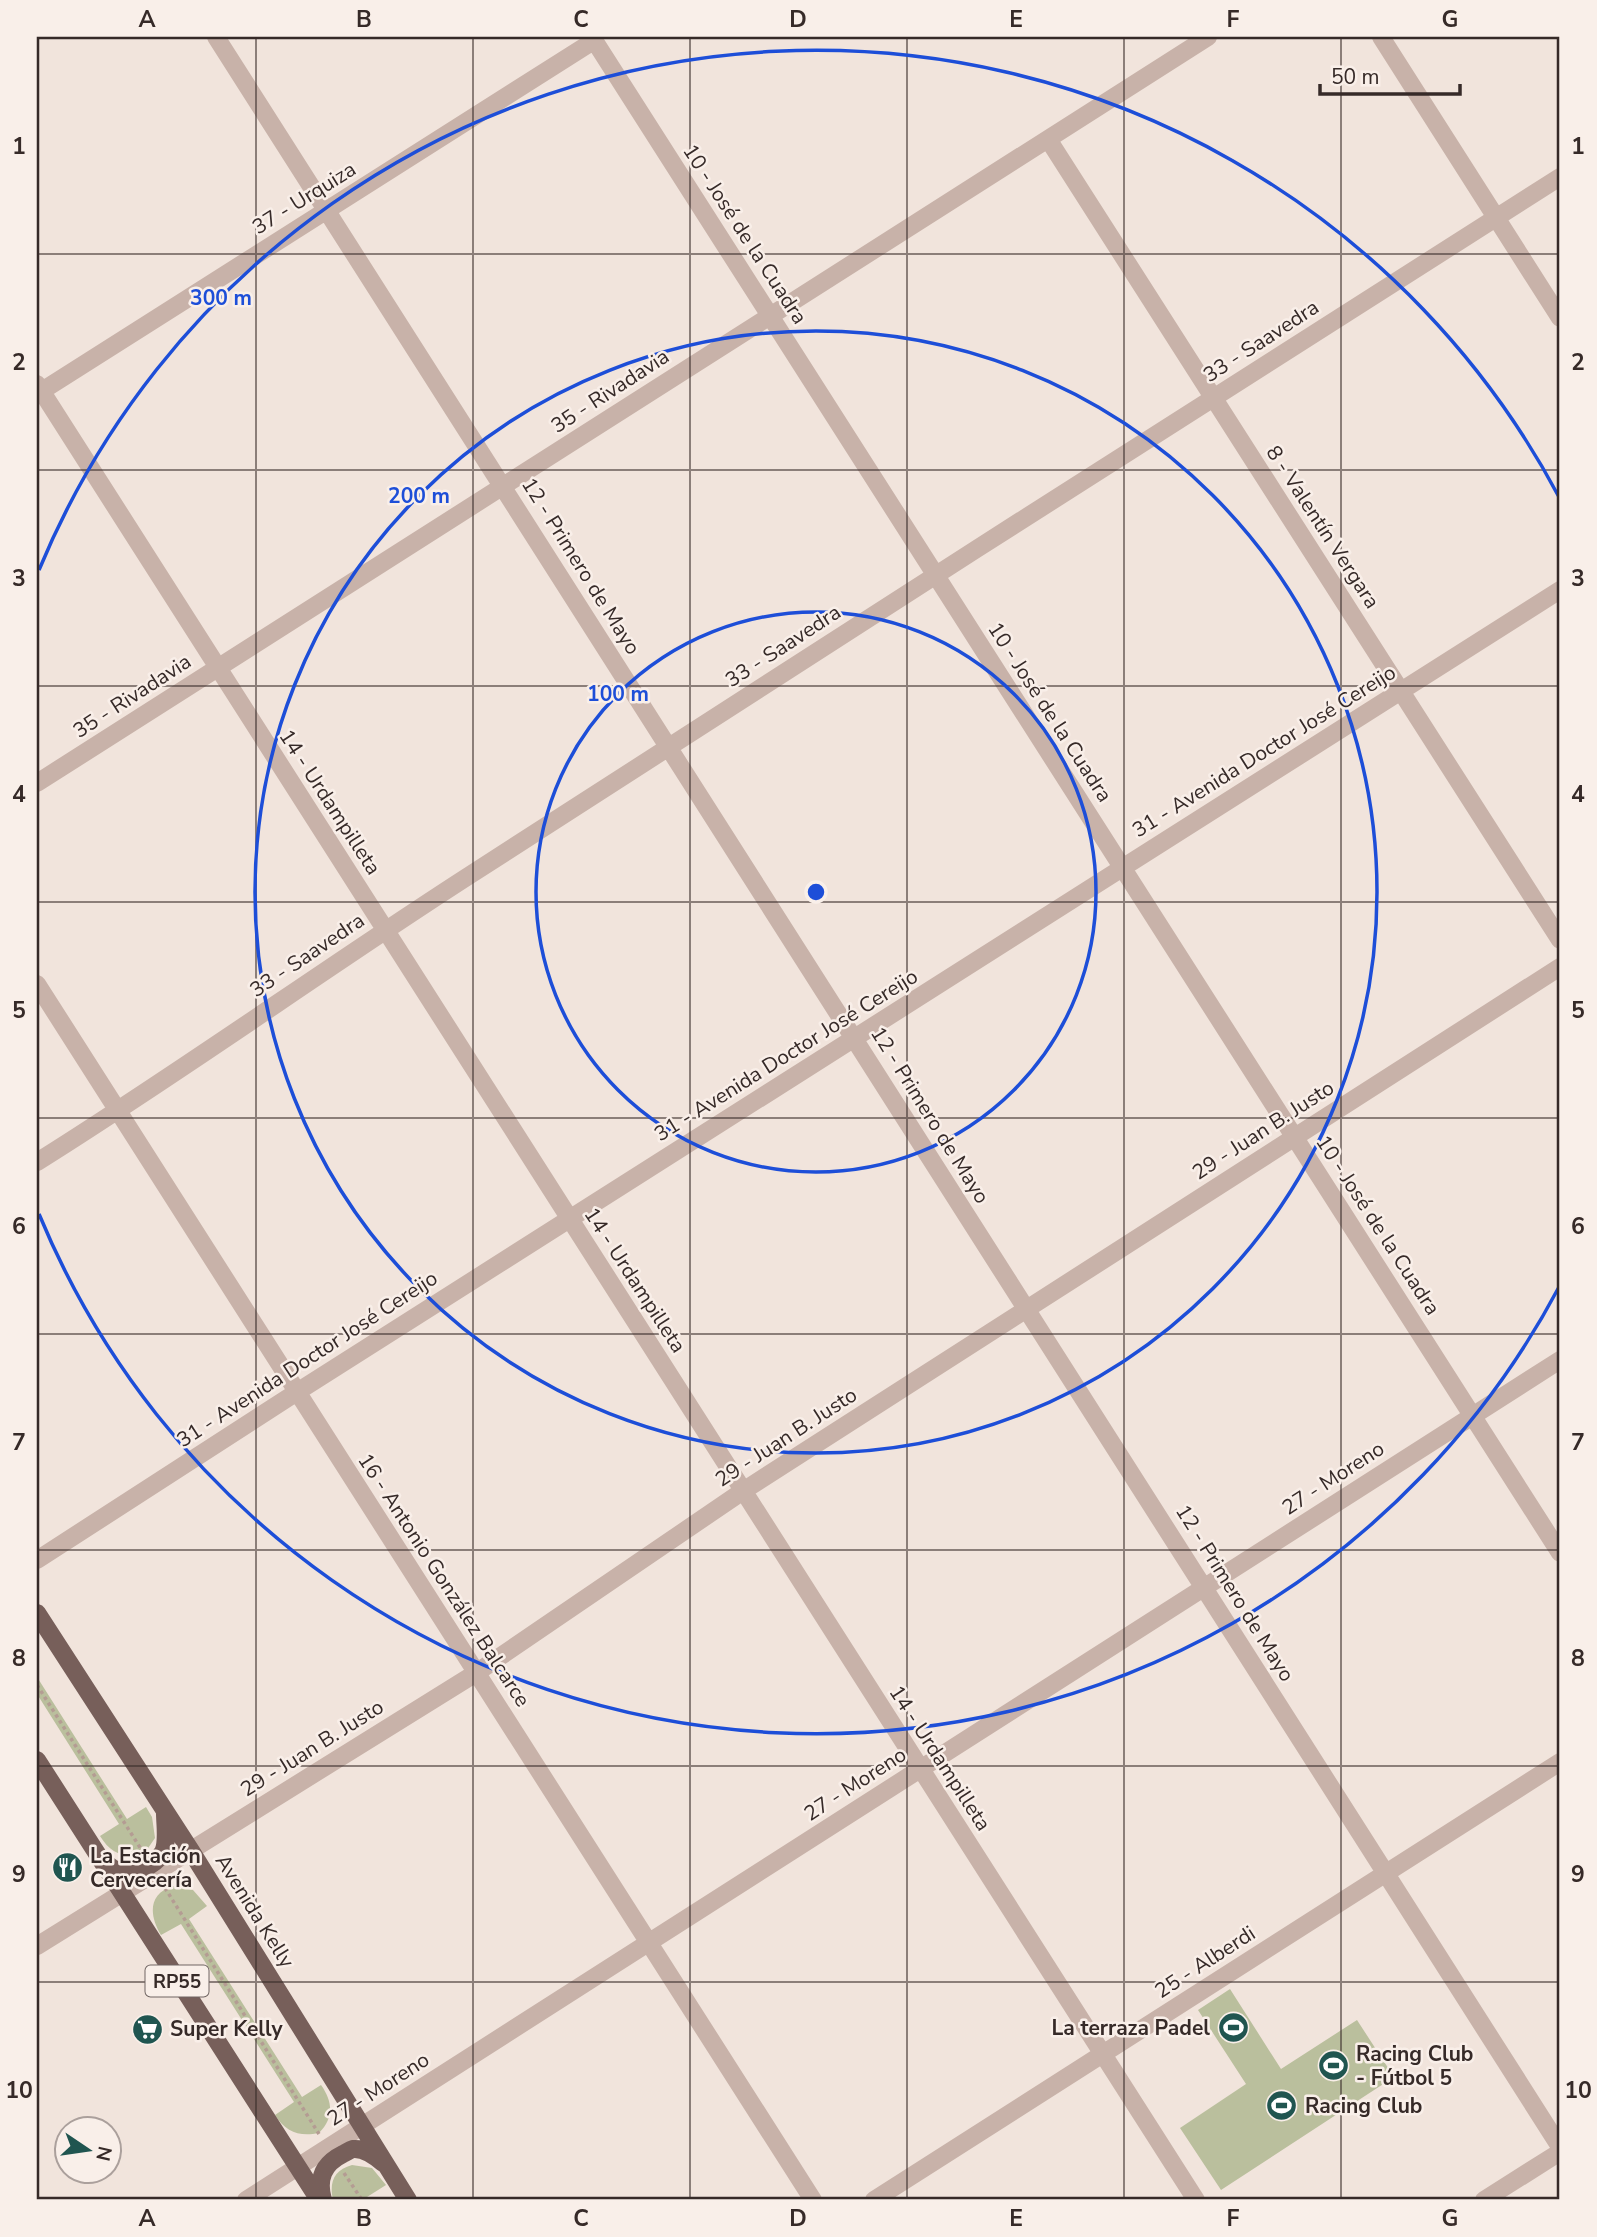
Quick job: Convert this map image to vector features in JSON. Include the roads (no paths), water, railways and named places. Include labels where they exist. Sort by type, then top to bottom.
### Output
[{"type":"main road","name":"Avenida Kelly","points":[[37,1613],[191,1851],[408,2200]]},
{"type":"main road","name":"RP55","points":[[37,1760],[321,2200]]},
{"type":"main road","points":[[96,1854],[113,1869],[132,1873],[153,1869],[163,1852],[165,1811]]},
{"type":"main road","points":[[321,2200],[323,2171],[335,2159],[354,2149],[372,2153],[388,2168]]},
{"type":"street","name":"12 - Primero de Mayo","points":[[216,37],[1560,2150]]},
{"type":"street","name":"35 - Rivadavia","points":[[37,783],[1208,37]]},
{"type":"street","points":[[1381,37],[1560,318]]},
{"type":"street","name":"37 - Urquiza","points":[[38,390],[594,39]]},
{"type":"street","name":"10 - José de la Cuadra","points":[[594,39],[1560,1553]]},
{"type":"street","name":"8 - Valentín Vergara","points":[[1048,139],[1560,940]]},
{"type":"street","name":"33 - Saavedra","points":[[37,1161],[118,1111],[385,929],[668,746],[1560,177]]},
{"type":"street","name":"14 - Urdampilleta","points":[[38,390],[1195,2200]]},
{"type":"street","name":"31 - Avenida Doctor José Cereijo","points":[[37,1560],[1560,590]]},
{"type":"street","name":"29 - Juan B. Justo","points":[[37,1946],[121,1894],[153,1869],[191,1851],[476,1673],[743,1491],[1560,967]]},
{"type":"street","name":"16 - Antonio González Balcarce","points":[[37,984],[813,2200]]},
{"type":"street","name":"27 - Moreno","points":[[246,2200],[1560,1360]]},
{"type":"street","name":"25 - Alberdi","points":[[874,2200],[1560,1762]]},
{"type":"street","points":[[1484,2200],[1560,2150]]},
{"type":"place","name":"La Estación Cervecería","points":[[67,1868]]},
{"type":"place","name":"La terraza Padel","points":[[1233,2028]]},
{"type":"place","name":"Super Kelly","points":[[147,2029]]},
{"type":"place","name":"Racing Club - Fútbol 5","points":[[1333,2066]]},
{"type":"place","name":"Racing Club","points":[[1282,2106]]}]
